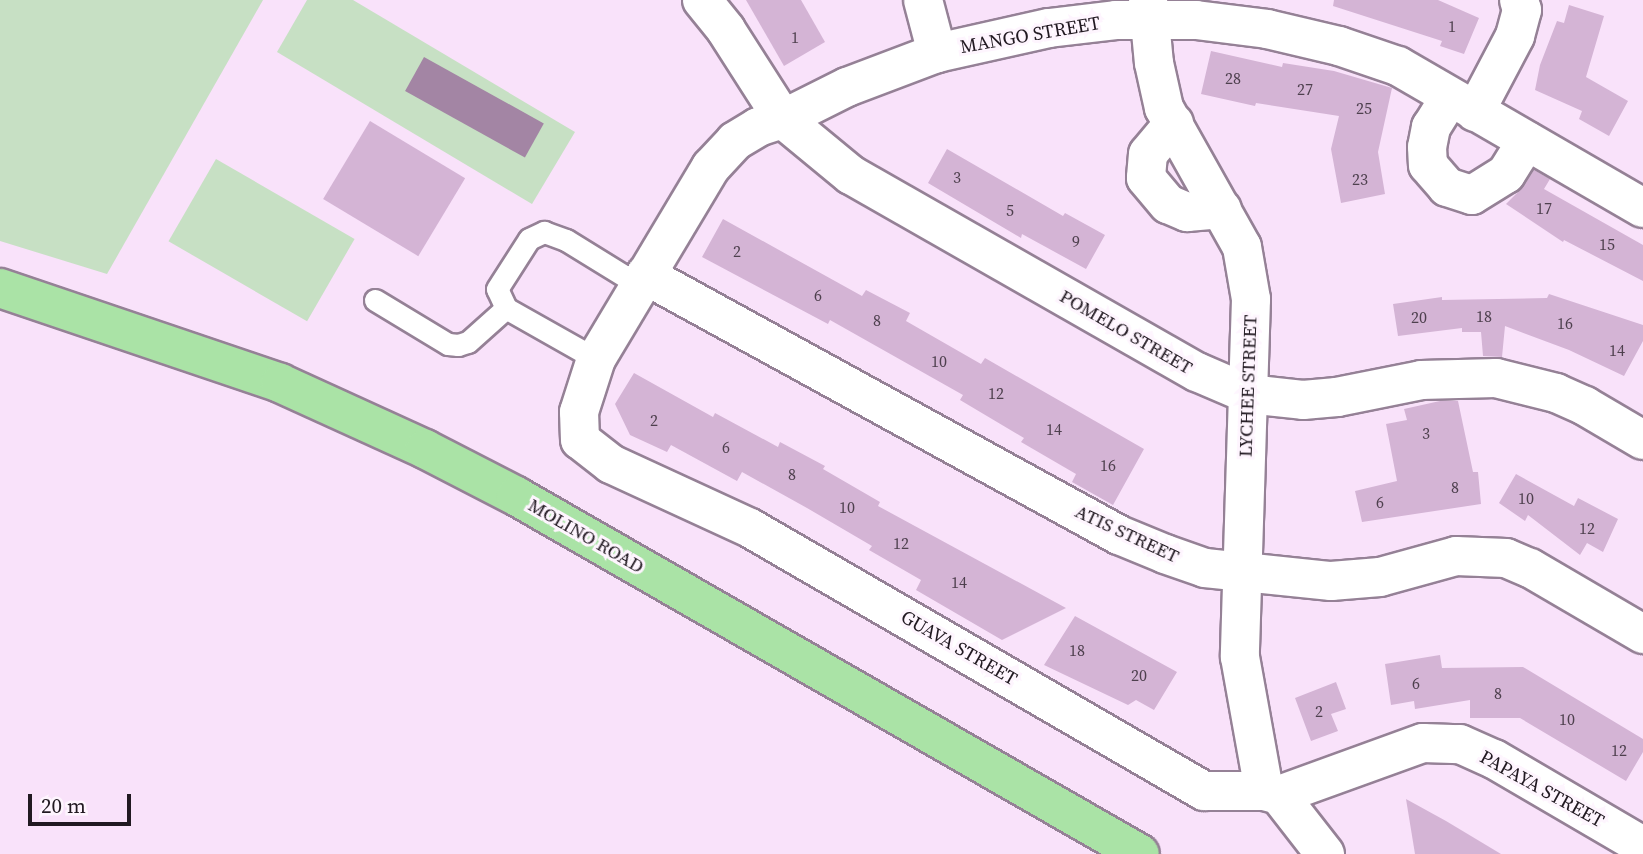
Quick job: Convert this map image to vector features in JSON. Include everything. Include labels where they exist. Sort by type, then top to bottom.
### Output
[{"type":"main road","name":"MOLINO ROAD","points":[[0,288],[281,383],[425,449],[516,496],[1140,854]]},
{"type":"street","name":"POMELO STREET","points":[[702,0],[726,30],[782,119],[851,175],[1197,372],[1248,394],[1303,400],[1421,380],[1496,378],[1556,393],[1585,406],[1643,440]]},
{"type":"street","points":[[923,0],[937,53]]},
{"type":"street","points":[[1519,0],[1522,10],[1515,36],[1463,104],[1431,127],[1427,147],[1428,165],[1447,187],[1472,195],[1506,174],[1527,141]]},
{"type":"street","name":"MANGO STREET","points":[[580,440],[579,412],[596,359],[712,167],[727,150],[758,127],[782,119],[847,87],[937,53],[1049,28],[1116,20],[1149,10],[1196,20],[1267,29],[1339,46],[1398,66],[1643,208]]},
{"type":"street","name":"LYCHEE STREET","points":[[1149,10],[1164,108],[1242,247],[1251,299],[1240,657],[1271,793]]},
{"type":"street","points":[[1174,123],[1148,155],[1146,178],[1168,204],[1187,212],[1222,209]]},
{"type":"street","name":"ATIS STREET","points":[[642,280],[1119,535],[1205,568],[1241,574],[1331,581],[1380,577],[1456,556],[1506,558],[1530,568],[1643,634]]},
{"type":"street","name":"GUAVA STREET","points":[[580,440],[611,464],[750,528],[1204,791],[1271,793]]},
{"type":"street","name":"PAPAYA STREET","points":[[1271,793],[1423,743],[1460,744],[1494,759],[1643,846]]},
{"type":"street","points":[[1271,793],[1325,854]]},
{"type":"lane","points":[[596,359],[506,308],[497,289],[529,239],[544,232],[566,240],[642,280]]},
{"type":"lane","points":[[375,300],[449,344],[458,345],[468,342],[506,308]]},
{"type":"green space","points":[[0,0],[263,0],[107,274],[0,241]]},
{"type":"green space","points":[[307,0],[353,0],[575,132],[532,204],[277,52]]},
{"type":"green space","points":[[216,159],[355,239],[307,321],[168,241]]},
{"type":"shaded area","points":[[424,57],[544,123],[525,158],[405,91]]},
{"type":"building","points":[[746,0],[801,0],[825,42],[784,66]]},
{"type":"building","points":[[1334,0],[1438,0],[1479,18],[1464,54],[1440,46],[1442,41],[1333,6]]},
{"type":"building","points":[[1569,5],[1604,16],[1586,77],[1628,101],[1609,136],[1579,119],[1582,111],[1535,90],[1540,65],[1557,21],[1564,23]]},
{"type":"building","points":[[1211,51],[1282,67],[1283,63],[1334,71],[1392,88],[1378,152],[1385,194],[1341,203],[1331,149],[1339,116],[1256,103],[1255,106],[1201,94]]},
{"type":"building","points":[[370,121],[465,178],[418,256],[323,199]]},
{"type":"building","points":[[947,149],[1063,216],[1065,213],[1105,235],[1086,269],[1022,234],[1021,238],[928,183]]},
{"type":"building","points":[[1534,170],[1550,179],[1544,189],[1643,245],[1643,281],[1564,240],[1563,242],[1506,204],[1524,186]]},
{"type":"building","points":[[723,219],[862,296],[866,290],[910,313],[906,321],[981,364],[985,358],[1144,449],[1113,505],[1072,482],[1076,474],[1021,442],[1024,438],[960,400],[963,395],[830,320],[828,324],[702,257]]},
{"type":"building","points":[[1549,294],[1643,325],[1643,341],[1624,376],[1569,350],[1505,326],[1502,357],[1483,356],[1481,332],[1462,332],[1462,328],[1398,336],[1393,304],[1442,297],[1442,300],[1547,298]]},
{"type":"building","points":[[634,373],[713,417],[715,413],[778,447],[780,442],[825,466],[823,469],[880,502],[878,506],[1066,608],[1002,640],[916,590],[921,580],[869,550],[872,546],[742,472],[737,481],[671,445],[667,452],[630,435],[615,404]]},
{"type":"building","points":[[1440,401],[1458,401],[1473,472],[1478,472],[1481,504],[1362,522],[1355,491],[1397,481],[1386,424],[1407,420],[1404,409]]},
{"type":"building","points":[[1516,474],[1574,506],[1578,498],[1618,519],[1603,552],[1587,543],[1580,555],[1528,515],[1525,521],[1499,503]]},
{"type":"building","points":[[1075,616],[1177,672],[1154,710],[1136,700],[1128,705],[1044,665]]},
{"type":"building","points":[[1440,655],[1442,668],[1523,667],[1643,739],[1643,752],[1626,781],[1520,718],[1470,718],[1470,700],[1415,709],[1414,701],[1391,705],[1385,664]]},
{"type":"building","points":[[1336,682],[1346,709],[1331,714],[1338,731],[1311,741],[1295,698]]},
{"type":"building","points":[[1406,799],[1446,821],[1501,854],[1415,854]]}]
